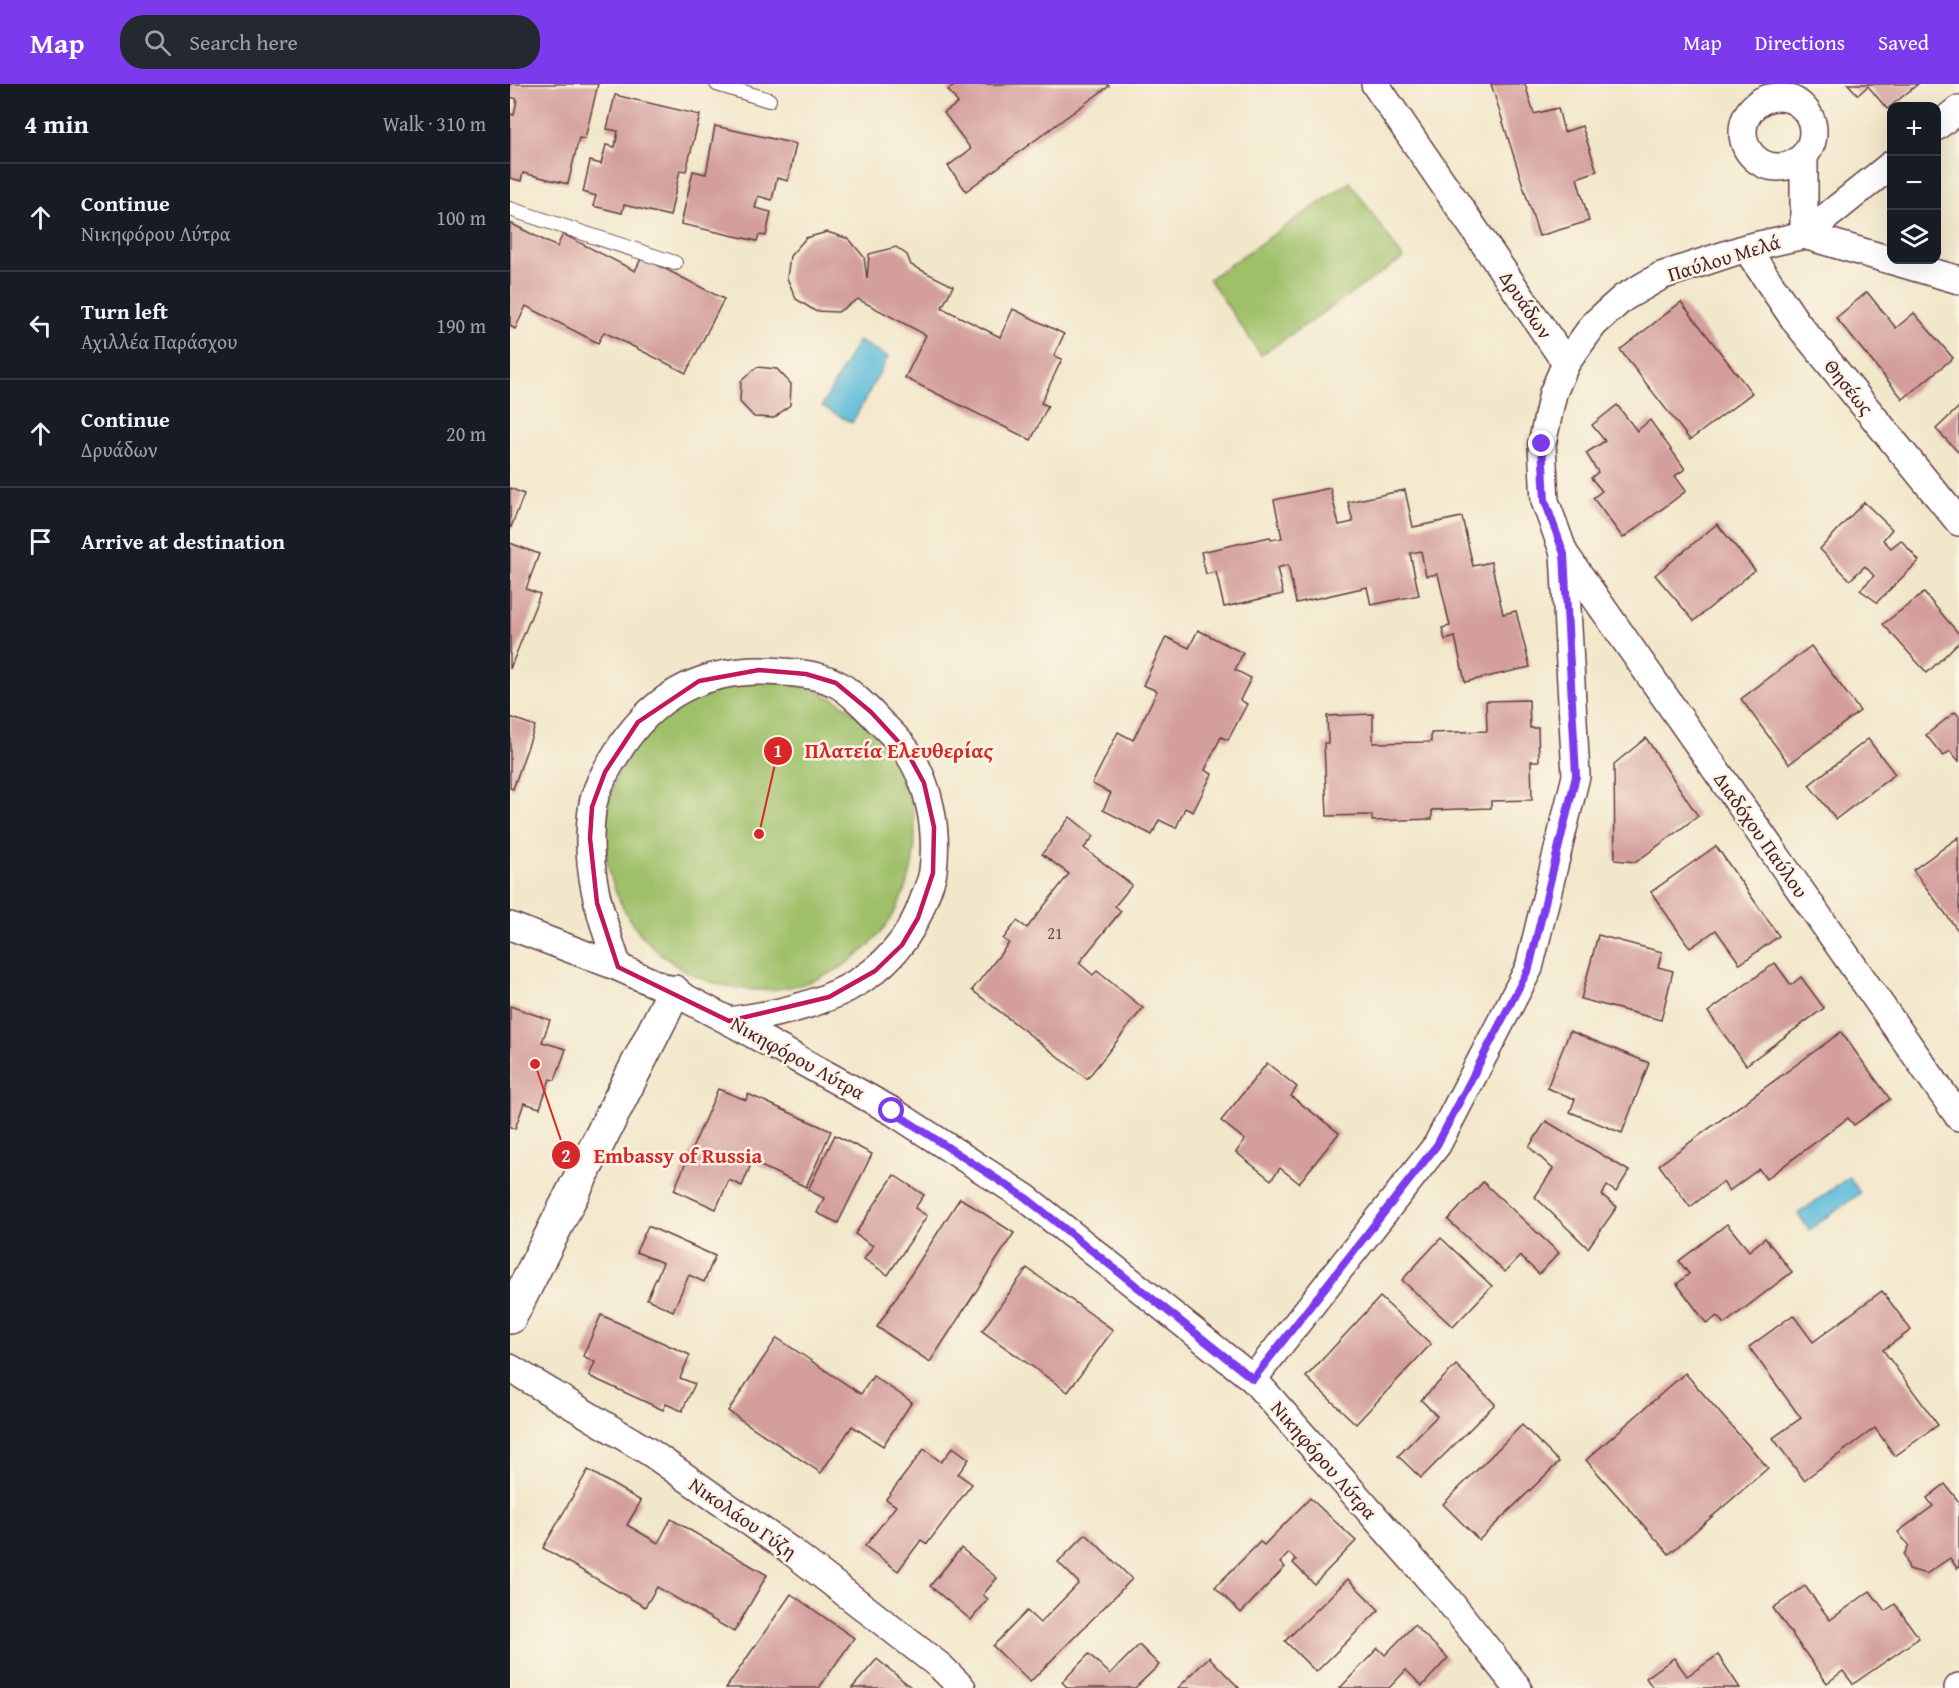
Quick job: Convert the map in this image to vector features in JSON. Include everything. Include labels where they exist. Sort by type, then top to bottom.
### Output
[{"type":"street","name":"Δρυάδων","points":[[1375,84],[1566,363]]},
{"type":"street","points":[[1760,92],[1796,101],[1808,112],[1813,127],[1812,143],[1804,157],[1793,165],[1779,168],[1765,166],[1753,158],[1745,146],[1742,132],[1744,118],[1760,92]]},
{"type":"street","points":[[1941,123],[1959,109]]},
{"type":"street","points":[[1804,157],[1804,235],[1959,280]]},
{"type":"street","name":"Παύλου Μελά","points":[[1566,363],[1594,324],[1623,298],[1661,276],[1746,248],[1804,235],[1887,168]]},
{"type":"street","name":"Θησέως","points":[[1746,248],[1796,322],[1959,522]]},
{"type":"street","points":[[1253,1379],[1437,1145],[1529,968],[1576,776],[1564,554],[1545,501],[1542,444],[1553,393],[1566,363]]},
{"type":"street","name":"Διαδόχου Παύλου","points":[[1564,554],[1959,1117]]},
{"type":"street","points":[[618,967],[597,903],[590,838],[592,807],[605,772],[628,734],[638,722],[673,694],[699,681],[724,674],[759,670],[806,674],[836,683],[871,712],[906,750],[924,783],[934,827],[933,873],[918,918],[902,945],[875,971],[829,997],[766,1016],[729,1021]]},
{"type":"street","name":"Νικηφόρου Λύτρα","points":[[510,926],[618,967],[674,992],[892,1111],[1026,1198],[1253,1379],[1449,1601],[1518,1688]]},
{"type":"street","points":[[510,1317],[674,992]]},
{"type":"street","name":"Νικολάου Γύζη","points":[[510,1368],[651,1453],[782,1544],[941,1667],[962,1688]]},
{"type":"lane","points":[[717,84],[769,100]]},
{"type":"lane","points":[[510,209],[675,262]]},
{"type":"highlighted area","points":[[759,670],[806,674],[836,683],[871,712],[906,750],[924,783],[934,827],[933,873],[918,918],[902,945],[875,971],[829,997],[729,1021],[618,967],[597,903],[590,838],[592,807],[605,772],[638,722],[699,681]]},
{"type":"green space","points":[[1350,182],[1403,258],[1261,355],[1209,279]]},
{"type":"green space","points":[[745,680],[775,680],[805,686],[833,698],[859,715],[880,736],[897,762],[909,790],[915,820],[915,850],[904,894],[889,921],[870,945],[846,964],[819,979],[775,990],[745,990],[715,984],[687,972],[661,955],[640,934],[623,908],[611,880],[605,850],[605,820],[611,790],[623,762],[640,736],[661,715],[687,698],[715,686]]},
{"type":"water","points":[[858,341],[888,357],[852,423],[822,406]]},
{"type":"water","points":[[1849,1177],[1860,1193],[1809,1230],[1798,1214]]},
{"type":"building","points":[[510,84],[598,84],[585,139],[579,138],[568,184],[523,173],[521,181],[510,178],[510,114],[514,115],[517,99],[510,97]]},
{"type":"building","points":[[957,84],[1107,84],[1109,86],[966,191],[948,166],[971,149],[944,113],[958,103],[948,90]]},
{"type":"building","points":[[1491,84],[1525,84],[1534,114],[1558,108],[1564,132],[1582,126],[1597,171],[1577,178],[1589,221],[1539,236]]},
{"type":"building","points":[[1848,84],[1918,84],[1896,102],[1887,102],[1887,109],[1868,86],[1858,95]]},
{"type":"building","points":[[615,95],[700,115],[686,171],[680,170],[670,216],[624,205],[622,213],[593,206],[596,196],[583,192],[590,161],[601,164],[606,145],[615,147],[618,131],[607,129]]},
{"type":"building","points":[[715,126],[796,144],[788,181],[777,178],[772,200],[758,196],[755,208],[771,212],[766,236],[759,235],[757,241],[681,224],[693,171],[706,174]]},
{"type":"building","points":[[510,223],[557,247],[563,234],[635,271],[642,257],[724,299],[686,373],[604,332],[598,343],[526,306],[515,329],[510,326]]},
{"type":"building","points":[[827,232],[849,239],[864,257],[867,279],[869,254],[896,247],[907,255],[911,265],[953,286],[942,308],[1000,337],[1013,309],[1064,334],[1054,356],[1062,359],[1041,403],[1048,406],[1031,440],[905,378],[926,335],[858,299],[838,312],[815,311],[796,299],[787,278],[790,256],[806,238]]},
{"type":"building","points":[[1867,292],[1896,328],[1914,313],[1953,358],[1903,399],[1836,318]]},
{"type":"building","points":[[1681,302],[1752,393],[1690,440],[1620,350]]},
{"type":"building","points":[[757,367],[777,369],[791,384],[790,405],[774,418],[754,417],[740,402],[741,381]]},
{"type":"building","points":[[1617,405],[1637,431],[1650,420],[1685,469],[1675,476],[1686,491],[1623,538],[1593,498],[1602,491],[1591,478],[1598,472],[1586,453],[1605,441],[1592,425]]},
{"type":"building","points":[[1959,407],[1959,453],[1936,429]]},
{"type":"building","points":[[510,488],[524,494],[510,530]]},
{"type":"building","points":[[1330,488],[1339,525],[1353,522],[1348,502],[1405,490],[1413,527],[1462,517],[1473,566],[1491,562],[1503,614],[1516,611],[1530,667],[1465,682],[1455,637],[1445,640],[1442,628],[1450,626],[1438,574],[1426,576],[1421,551],[1410,553],[1419,595],[1371,605],[1367,587],[1296,603],[1288,565],[1277,568],[1283,594],[1224,607],[1216,572],[1206,574],[1201,552],[1270,537],[1271,540],[1282,538],[1274,500]]},
{"type":"building","points":[[1864,502],[1892,529],[1883,540],[1891,548],[1901,540],[1919,561],[1877,602],[1860,590],[1874,576],[1865,566],[1850,580],[1820,549]]},
{"type":"building","points":[[1717,524],[1755,570],[1694,621],[1655,575]]},
{"type":"building","points":[[510,543],[539,554],[526,589],[540,594],[510,669]]},
{"type":"building","points":[[1924,593],[1959,634],[1959,642],[1927,673],[1883,624]]},
{"type":"building","points":[[1198,630],[1243,653],[1235,670],[1251,678],[1240,700],[1247,704],[1228,740],[1221,737],[1205,770],[1212,774],[1193,812],[1185,808],[1176,828],[1159,820],[1152,835],[1103,810],[1111,793],[1092,784],[1118,732],[1133,740],[1157,691],[1143,685],[1166,637],[1189,648]]},
{"type":"building","points":[[1811,646],[1860,711],[1789,764],[1741,699]]},
{"type":"building","points":[[1529,700],[1530,728],[1538,728],[1539,761],[1531,761],[1532,800],[1491,801],[1491,808],[1432,810],[1432,819],[1372,821],[1372,815],[1327,816],[1324,743],[1328,743],[1327,716],[1373,714],[1373,743],[1431,742],[1431,733],[1487,731],[1486,701]]},
{"type":"building","points":[[1955,712],[1959,716],[1959,761],[1950,751],[1943,756],[1926,735]]},
{"type":"building","points":[[510,717],[535,726],[513,789],[510,788]]},
{"type":"building","points":[[1646,738],[1698,816],[1636,862],[1615,860],[1614,764]]},
{"type":"building","points":[[1868,739],[1895,774],[1836,819],[1809,785]]},
{"type":"building","points":[[1070,817],[1094,836],[1084,848],[1132,885],[1115,906],[1121,911],[1079,963],[1093,975],[1097,971],[1143,1008],[1087,1079],[972,990],[1009,943],[1003,939],[1017,921],[1027,928],[1069,874],[1042,854]]},
{"type":"building","points":[[1959,837],[1959,932],[1913,870]]},
{"type":"building","points":[[1716,846],[1779,936],[1740,964],[1716,930],[1690,948],[1651,892]]},
{"type":"building","points":[[1598,935],[1662,952],[1658,967],[1673,971],[1661,1020],[1581,999]]},
{"type":"building","points":[[1775,963],[1791,985],[1801,977],[1824,1008],[1746,1065],[1708,1012]]},
{"type":"building","points":[[510,1006],[550,1020],[542,1042],[566,1049],[555,1080],[550,1079],[540,1108],[524,1103],[515,1129],[510,1127]]},
{"type":"building","points":[[1570,1031],[1649,1063],[1622,1133],[1570,1112],[1575,1099],[1547,1088]]},
{"type":"building","points":[[1841,1032],[1890,1099],[1854,1125],[1848,1118],[1766,1179],[1759,1169],[1729,1191],[1723,1182],[1690,1207],[1659,1165]]},
{"type":"building","points":[[1267,1063],[1297,1087],[1291,1096],[1339,1133],[1299,1183],[1280,1168],[1271,1180],[1236,1152],[1245,1140],[1221,1121]]},
{"type":"building","points":[[718,1089],[746,1100],[748,1094],[831,1131],[806,1187],[752,1162],[742,1186],[729,1180],[716,1209],[674,1190]]},
{"type":"building","points":[[1546,1121],[1629,1171],[1616,1192],[1607,1186],[1602,1195],[1617,1207],[1588,1248],[1535,1197],[1553,1169],[1529,1147]]},
{"type":"building","points":[[835,1135],[872,1154],[838,1223],[817,1213],[824,1198],[808,1190]]},
{"type":"building","points":[[894,1175],[924,1195],[915,1208],[927,1216],[888,1275],[864,1259],[873,1246],[855,1234]]},
{"type":"building","points":[[1483,1182],[1559,1253],[1539,1274],[1520,1256],[1505,1272],[1448,1220]]},
{"type":"building","points":[[960,1198],[1014,1233],[930,1362],[877,1327]]},
{"type":"building","points":[[1727,1224],[1749,1251],[1765,1238],[1792,1272],[1724,1324],[1717,1316],[1707,1324],[1677,1284],[1689,1274],[1679,1261]]},
{"type":"building","points":[[648,1226],[715,1256],[704,1282],[689,1275],[673,1311],[647,1299],[663,1263],[636,1252]]},
{"type":"building","points":[[1441,1238],[1492,1286],[1453,1327],[1402,1280]]},
{"type":"building","points":[[1027,1268],[1113,1330],[1068,1392],[982,1331]]},
{"type":"building","points":[[1882,1291],[1911,1330],[1883,1350],[1938,1425],[1895,1456],[1875,1428],[1804,1480],[1773,1438],[1801,1418],[1749,1347],[1793,1315],[1813,1342]]},
{"type":"building","points":[[1380,1297],[1431,1344],[1356,1424],[1306,1377]]},
{"type":"building","points":[[601,1315],[690,1355],[680,1378],[695,1384],[682,1411],[666,1404],[663,1410],[589,1376],[595,1362],[583,1356]]},
{"type":"building","points":[[777,1338],[861,1394],[873,1376],[912,1402],[883,1446],[852,1426],[821,1473],[728,1411]]},
{"type":"building","points":[[1456,1365],[1495,1404],[1421,1478],[1398,1456],[1437,1416],[1421,1400]]},
{"type":"building","points":[[1685,1373],[1768,1468],[1669,1554],[1586,1460]]},
{"type":"building","points":[[1522,1425],[1559,1462],[1479,1540],[1443,1504]]},
{"type":"building","points":[[953,1447],[969,1459],[958,1474],[972,1484],[927,1544],[921,1540],[898,1571],[865,1546],[896,1506],[886,1499],[924,1449],[941,1462]]},
{"type":"building","points":[[588,1470],[641,1501],[627,1525],[658,1543],[671,1519],[767,1575],[734,1632],[657,1587],[645,1607],[543,1548]]},
{"type":"building","points":[[1945,1484],[1959,1502],[1959,1567],[1957,1568],[1950,1558],[1926,1574],[1909,1569],[1904,1554],[1909,1546],[1898,1532],[1933,1506],[1927,1498]]},
{"type":"building","points":[[1310,1498],[1356,1541],[1314,1584],[1293,1563],[1296,1560],[1289,1553],[1280,1563],[1285,1567],[1241,1613],[1215,1587],[1260,1542],[1264,1545]]},
{"type":"building","points":[[1086,1534],[1132,1579],[1030,1682],[993,1646],[1027,1611],[1040,1623],[1079,1583],[1058,1562]]},
{"type":"building","points":[[961,1548],[997,1578],[983,1595],[988,1599],[971,1620],[930,1586]]},
{"type":"building","points":[[1348,1579],[1379,1610],[1316,1672],[1285,1641]]},
{"type":"building","points":[[1805,1586],[1830,1620],[1870,1591],[1885,1611],[1895,1604],[1919,1638],[1853,1684],[1843,1671],[1827,1683],[1773,1608]]},
{"type":"building","points":[[791,1594],[854,1638],[819,1688],[726,1688]]},
{"type":"building","points":[[1414,1625],[1448,1658],[1422,1686],[1406,1670],[1389,1688],[1340,1688],[1378,1648],[1385,1655]]},
{"type":"building","points":[[1139,1645],[1159,1665],[1135,1688],[1068,1688],[1062,1682],[1089,1654],[1110,1674]]},
{"type":"building","points":[[1718,1655],[1740,1688],[1653,1688],[1646,1678],[1674,1658],[1687,1676]]},
{"type":"building","points":[[1209,1657],[1239,1688],[1178,1688]]},
{"type":"building","points":[[877,1659],[912,1688],[852,1688]]},
{"type":"place","name":"Πλατεία Ελευθερίας","points":[[759,834]]},
{"type":"place","name":"Embassy of Russia","points":[[535,1064]]},
{"type":"route","points":[[892,1111],[1026,1198],[1253,1379],[1437,1145],[1529,968],[1576,776],[1564,554],[1545,501],[1542,444]]}]
